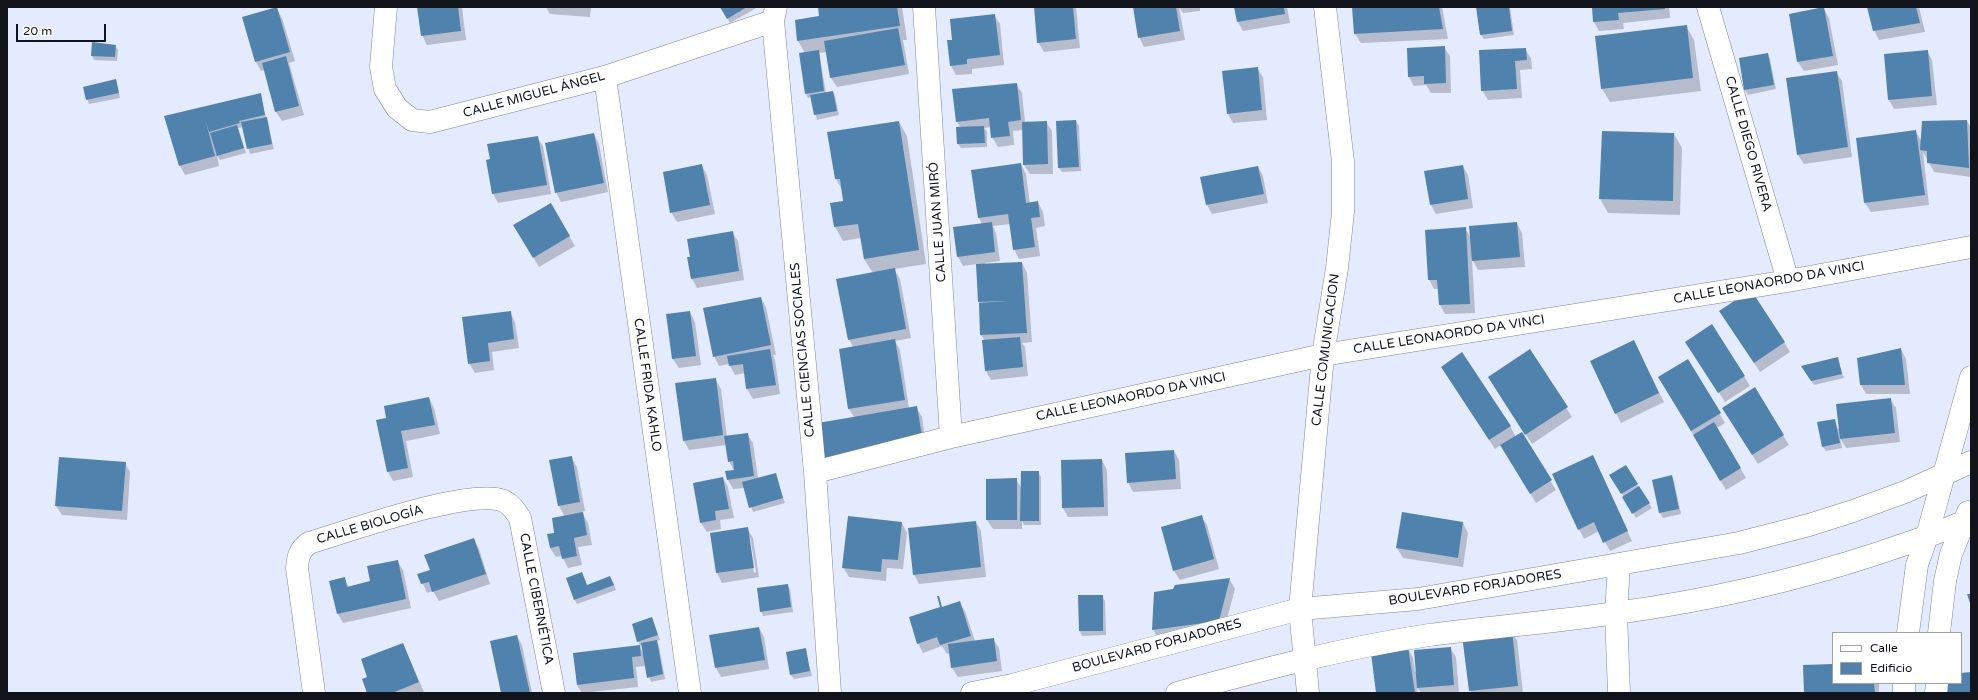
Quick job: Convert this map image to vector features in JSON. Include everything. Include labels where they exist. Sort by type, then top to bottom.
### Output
[{"type":"street","name":"CALLE MIGUEL ÁNGEL","points":[[386,7],[381,67],[384,89],[397,108],[412,120],[430,122],[605,77],[774,14]]},
{"type":"street","name":"CALLE JUAN MIRÓ","points":[[924,7],[951,437]]},
{"type":"street","name":"CALLE COMUNICACION","points":[[1308,693],[1300,608],[1323,355],[1337,268],[1343,212],[1343,162],[1326,7]]},
{"type":"street","name":"CALLE DIEGO RIVERA","points":[[1708,7],[1788,280]]},
{"type":"street","name":"CALLE CIENCIAS SOCIALES","points":[[774,14],[815,472],[830,693]]},
{"type":"street","name":"CALLE FRIDA KAHLO","points":[[605,77],[690,693]]},
{"type":"street","name":"CALLE LEONAORDO DA VINCI","points":[[815,472],[951,437],[1323,355],[1788,280],[1971,248]]},
{"type":"street","points":[[1908,632],[1917,564],[1927,536],[1945,474],[1971,377]]},
{"type":"street","name":"BOULEVARD FORJADORES","points":[[972,693],[1012,685],[1300,608],[1418,599],[1739,543],[1809,525],[1905,492],[1971,462]]},
{"type":"street","name":"CALLE BIOLOGÍA","points":[[314,693],[297,568],[299,553],[303,547],[309,543],[426,508],[455,502],[490,498],[503,501],[513,507]]},
{"type":"street","name":"CALLE CIBERNÉTICA","points":[[513,507],[520,518],[524,535],[554,693]]},
{"type":"street","points":[[1177,693],[1305,658],[1428,636],[1616,614],[1680,603],[1834,568],[1927,536],[1969,514]]},
{"type":"street","points":[[1939,632],[1951,554],[1969,514]]},
{"type":"street","points":[[1618,693],[1616,614],[1619,565]]},
{"type":"building","points":[[277,7],[290,52],[255,62],[242,17]]},
{"type":"building","points":[[417,7],[458,7],[461,31],[421,36]]},
{"type":"building","points":[[720,7],[747,7],[727,19]]},
{"type":"building","points":[[818,7],[897,7],[900,26],[797,41],[795,20],[819,16]]},
{"type":"building","points":[[1034,7],[1073,7],[1076,39],[1037,43]]},
{"type":"building","points":[[1133,7],[1176,7],[1180,31],[1138,38]]},
{"type":"building","points":[[1234,7],[1284,7],[1285,14],[1237,22]]},
{"type":"building","points":[[1352,7],[1439,7],[1443,29],[1354,34]]},
{"type":"building","points":[[1476,7],[1509,7],[1512,31],[1480,35]]},
{"type":"building","points":[[1592,7],[1665,7],[1665,9],[1618,13],[1619,20],[1593,22]]},
{"type":"building","points":[[1824,7],[1833,56],[1797,62],[1789,14]]},
{"type":"building","points":[[1867,7],[1916,7],[1920,23],[1873,31]]},
{"type":"building","points":[[995,14],[1000,55],[967,59],[967,64],[950,66],[947,40],[952,40],[950,19]]},
{"type":"building","points":[[1687,25],[1693,78],[1601,89],[1595,36]]},
{"type":"building","points":[[898,28],[905,65],[830,78],[824,41]]},
{"type":"building","points":[[92,42],[116,45],[115,57],[91,56]]},
{"type":"building","points":[[1445,46],[1446,83],[1424,84],[1424,76],[1408,77],[1407,48]]},
{"type":"building","points":[[1526,48],[1527,60],[1515,61],[1517,89],[1481,91],[1479,50]]},
{"type":"building","points":[[819,50],[824,91],[805,94],[799,53]]},
{"type":"building","points":[[1928,50],[1932,96],[1888,100],[1884,54]]},
{"type":"building","points":[[1768,53],[1774,85],[1744,90],[1739,58]]},
{"type":"building","points":[[286,56],[299,106],[275,112],[262,63]]},
{"type":"building","points":[[1258,67],[1262,110],[1227,114],[1222,71]]},
{"type":"building","points":[[1837,71],[1848,147],[1797,155],[1786,78]]},
{"type":"building","points":[[116,79],[119,93],[86,100],[83,87]]},
{"type":"building","points":[[1017,83],[1021,120],[1008,122],[1010,136],[991,138],[989,118],[956,122],[952,89]]},
{"type":"building","points":[[833,91],[837,111],[814,115],[810,95]]},
{"type":"building","points":[[261,93],[265,115],[239,121],[240,123],[209,132],[205,119],[215,156],[179,166],[164,116]]},
{"type":"building","points":[[267,117],[272,144],[247,149],[241,122]]},
{"type":"building","points":[[1076,120],[1079,167],[1058,168],[1056,121]]},
{"type":"building","points":[[1967,120],[1969,168],[1927,163],[1927,151],[1920,150],[1922,121]]},
{"type":"building","points":[[899,121],[919,250],[864,259],[858,224],[834,227],[830,203],[843,201],[840,179],[835,179],[827,132]]},
{"type":"building","points":[[1047,121],[1048,164],[1023,165],[1022,122]]},
{"type":"building","points":[[237,125],[244,148],[217,156],[210,133]]},
{"type":"building","points":[[984,126],[985,143],[957,144],[956,127]]},
{"type":"building","points":[[1916,130],[1925,195],[1864,203],[1856,138]]},
{"type":"building","points":[[1602,131],[1674,133],[1673,201],[1599,199]]},
{"type":"building","points":[[594,133],[604,183],[555,193],[545,143]]},
{"type":"building","points":[[538,136],[547,185],[492,194],[486,160],[490,159],[487,144]]},
{"type":"building","points":[[1021,163],[1026,203],[1038,201],[1040,217],[1031,218],[1035,247],[1013,250],[1008,214],[978,218],[971,170]]},
{"type":"building","points":[[702,164],[710,205],[670,213],[663,172]]},
{"type":"building","points":[[1463,165],[1468,199],[1430,205],[1424,171]]},
{"type":"building","points":[[1258,166],[1264,194],[1206,205],[1200,177]]},
{"type":"building","points":[[551,203],[570,236],[533,258],[513,225]]},
{"type":"building","points":[[992,222],[995,252],[957,257],[953,227]]},
{"type":"building","points":[[1517,222],[1520,257],[1472,261],[1469,226]]},
{"type":"building","points":[[1466,227],[1470,304],[1439,305],[1437,280],[1428,280],[1425,230]]},
{"type":"building","points":[[733,231],[739,271],[691,279],[687,257],[690,257],[687,239]]},
{"type":"building","points":[[1022,262],[1027,333],[980,335],[979,303],[1007,301],[978,302],[976,264]]},
{"type":"building","points":[[895,268],[906,329],[848,340],[836,279]]},
{"type":"building","points":[[1751,290],[1785,342],[1754,363],[1719,311]]},
{"type":"building","points":[[761,297],[771,345],[713,357],[703,308]]},
{"type":"building","points":[[511,311],[514,339],[488,343],[490,361],[468,364],[462,317]]},
{"type":"building","points":[[690,311],[696,356],[672,359],[666,314]]},
{"type":"building","points":[[1712,324],[1745,376],[1718,393],[1685,342]]},
{"type":"building","points":[[1020,337],[1023,367],[985,371],[982,340]]},
{"type":"building","points":[[895,339],[905,400],[848,409],[839,349]]},
{"type":"building","points":[[1634,340],[1659,393],[1615,414],[1590,361]]},
{"type":"building","points":[[1901,348],[1905,385],[1860,385],[1857,358]]},
{"type":"building","points":[[770,349],[776,385],[746,389],[743,364],[729,366],[727,356]]},
{"type":"building","points":[[1530,349],[1568,407],[1525,435],[1488,377]]},
{"type":"building","points":[[1462,352],[1511,426],[1489,440],[1441,367]]},
{"type":"building","points":[[1838,357],[1842,374],[1811,381],[1801,366]]},
{"type":"building","points":[[1688,359],[1721,413],[1691,431],[1658,377]]},
{"type":"building","points":[[716,378],[723,435],[683,441],[675,383]]},
{"type":"building","points":[[1755,387],[1784,435],[1752,455],[1722,408]]},
{"type":"building","points":[[429,397],[435,425],[401,431],[408,468],[387,472],[376,420],[386,418],[384,406]]},
{"type":"building","points":[[1891,398],[1895,433],[1840,439],[1836,404]]},
{"type":"building","points":[[917,406],[923,442],[824,459],[818,423]]},
{"type":"building","points":[[1835,419],[1840,443],[1822,447],[1817,422]]},
{"type":"building","points":[[1714,422],[1741,468],[1720,481],[1693,435]]},
{"type":"building","points":[[1522,432],[1552,480],[1530,494],[1500,445]]},
{"type":"building","points":[[748,433],[754,476],[727,480],[725,471],[734,470],[733,461],[728,462],[724,436]]},
{"type":"building","points":[[1174,450],[1176,479],[1127,483],[1125,453]]},
{"type":"building","points":[[1593,455],[1628,531],[1603,543],[1594,522],[1578,530],[1552,474]]},
{"type":"building","points":[[572,456],[580,502],[558,506],[549,460]]},
{"type":"building","points":[[59,457],[126,462],[122,511],[55,506]]},
{"type":"building","points":[[1102,459],[1104,507],[1062,508],[1061,460]]},
{"type":"building","points":[[1626,465],[1638,484],[1621,494],[1609,475]]},
{"type":"building","points":[[1021,471],[1039,471],[1039,521],[1020,521]]},
{"type":"building","points":[[776,473],[783,498],[749,508],[742,482]]},
{"type":"building","points":[[1672,475],[1679,509],[1659,513],[1652,480]]},
{"type":"building","points":[[723,477],[729,509],[715,511],[716,520],[700,523],[693,483]]},
{"type":"building","points":[[1017,478],[1017,520],[986,520],[986,479]]},
{"type":"building","points":[[1639,486],[1650,503],[1632,514],[1622,497]]},
{"type":"building","points":[[583,512],[587,535],[574,538],[577,556],[562,559],[559,546],[550,548],[547,534],[554,533],[552,518]]},
{"type":"building","points":[[1402,512],[1463,522],[1458,558],[1396,548]]},
{"type":"building","points":[[1202,515],[1214,559],[1173,571],[1161,527]]},
{"type":"building","points":[[848,516],[902,522],[898,560],[882,559],[881,572],[842,568]]},
{"type":"building","points":[[976,521],[981,567],[913,575],[908,528]]},
{"type":"building","points":[[748,527],[754,568],[716,573],[710,533]]},
{"type":"building","points":[[474,538],[486,574],[432,592],[429,582],[421,584],[417,574],[430,570],[424,555]]},
{"type":"building","points":[[398,560],[406,599],[337,614],[329,581],[345,577],[347,587],[370,581],[367,566]]},
{"type":"building","points":[[582,572],[587,585],[610,576],[614,585],[574,600],[566,578]]},
{"type":"building","points":[[1230,578],[1219,621],[1152,630],[1154,592],[1173,589],[1175,585]]},
{"type":"building","points":[[788,584],[791,607],[760,612],[757,588]]},
{"type":"building","points":[[1967,594],[1971,594],[1971,606]]},
{"type":"building","points":[[1078,595],[1103,595],[1103,631],[1079,631]]},
{"type":"building","points":[[937,596],[939,596],[942,607],[960,601],[971,636],[940,645],[937,637],[917,644],[909,617],[940,607]]},
{"type":"building","points":[[652,617],[658,635],[637,642],[632,624]]},
{"type":"building","points":[[759,627],[765,660],[715,668],[709,635]]},
{"type":"building","points":[[1512,630],[1518,686],[1469,691],[1462,635]]},
{"type":"building","points":[[517,635],[530,693],[501,693],[490,641]]},
{"type":"building","points":[[994,638],[997,661],[951,668],[948,644]]},
{"type":"building","points":[[657,640],[663,674],[647,678],[641,643]]},
{"type":"building","points":[[403,643],[419,682],[392,693],[367,693],[362,679],[367,677],[361,659]]},
{"type":"building","points":[[640,645],[641,656],[632,657],[634,678],[577,685],[573,653]]},
{"type":"building","points":[[1408,647],[1415,693],[1376,693],[1371,653]]},
{"type":"building","points":[[1451,647],[1454,685],[1417,688],[1414,650]]},
{"type":"building","points":[[806,648],[810,671],[790,675],[786,652]]},
{"type":"building","points":[[1832,664],[1832,684],[1874,684],[1875,693],[1804,693],[1803,665]]},
{"type":"building","points":[[1971,672],[1971,693],[1947,693],[1946,684],[1962,684],[1962,673]]}]
